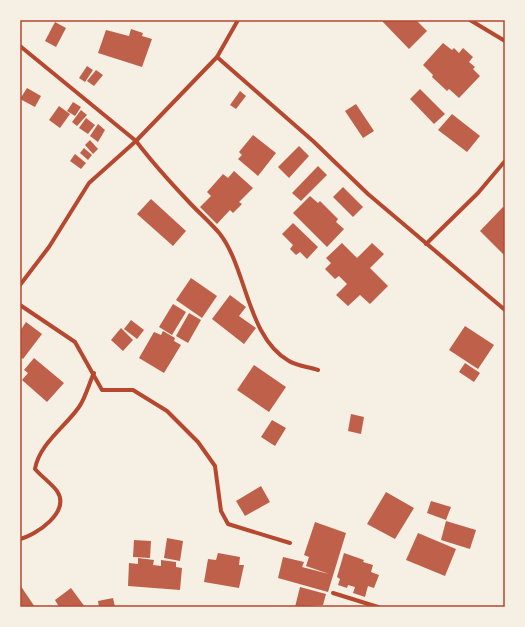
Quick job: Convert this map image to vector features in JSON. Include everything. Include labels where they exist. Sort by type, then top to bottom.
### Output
[{"type":"street","points":[[20,285],[49,247],[89,183],[136,141],[217,57],[238,20]]},
{"type":"street","points":[[470,20],[505,40]]},
{"type":"street","points":[[20,46],[136,141],[156,166],[220,235],[234,259],[248,300],[259,326],[272,346],[289,361],[318,370]]},
{"type":"street","points":[[217,57],[426,244],[505,310]]},
{"type":"street","points":[[426,244],[478,193],[505,161]]},
{"type":"street","points":[[20,305],[75,342],[94,373],[102,390],[133,390],[167,411],[198,442],[215,466],[221,511],[228,524],[290,544]]},
{"type":"street","points":[[20,539],[30,537],[51,522],[60,505],[58,492],[35,468],[36,462],[56,432],[80,406],[94,373]]},
{"type":"street","points":[[333,593],[378,607]]},
{"type":"building","points":[[381,20],[416,20],[427,31],[409,49]]},
{"type":"building","points":[[55,22],[66,28],[56,47],[45,41]]},
{"type":"building","points":[[131,29],[143,33],[142,36],[152,39],[142,67],[98,53],[106,30],[129,36]]},
{"type":"building","points":[[443,43],[452,50],[454,48],[459,53],[463,48],[473,57],[469,62],[475,67],[473,69],[480,76],[459,98],[449,89],[447,91],[432,77],[433,75],[423,65]]},
{"type":"building","points":[[87,66],[93,70],[85,82],[79,78]]},
{"type":"building","points":[[96,70],[103,75],[94,86],[87,81]]},
{"type":"building","points":[[27,88],[41,96],[35,107],[20,99]]},
{"type":"building","points":[[420,89],[445,114],[434,124],[410,99]]},
{"type":"building","points":[[240,91],[246,96],[236,109],[230,105]]},
{"type":"building","points":[[73,102],[81,107],[75,116],[67,111]]},
{"type":"building","points":[[356,104],[374,131],[363,138],[345,111]]},
{"type":"building","points":[[59,106],[70,114],[60,128],[49,120]]},
{"type":"building","points":[[81,110],[87,115],[77,126],[72,122]]},
{"type":"building","points":[[452,114],[480,136],[467,152],[438,130]]},
{"type":"building","points":[[86,118],[95,125],[88,134],[79,128]]},
{"type":"building","points":[[98,124],[105,130],[98,142],[90,136]]},
{"type":"building","points":[[253,135],[276,153],[258,176],[238,159],[242,155],[239,152]]},
{"type":"building","points":[[90,140],[98,149],[93,154],[85,145]]},
{"type":"building","points":[[299,146],[309,156],[289,178],[278,167]]},
{"type":"building","points":[[84,148],[92,155],[88,160],[80,153]]},
{"type":"building","points":[[75,154],[86,163],[81,169],[70,161]]},
{"type":"building","points":[[318,166],[327,175],[301,201],[292,193]]},
{"type":"building","points":[[234,171],[253,188],[239,202],[242,204],[233,213],[230,210],[217,224],[200,207],[211,196],[207,192],[223,174],[228,178]]},
{"type":"building","points":[[343,187],[363,207],[353,217],[333,197]]},
{"type":"building","points":[[310,196],[318,203],[320,201],[338,219],[336,222],[344,229],[327,247],[293,213]]},
{"type":"building","points":[[151,199],[186,231],[173,246],[137,214]]},
{"type":"building","points":[[503,207],[505,209],[505,256],[480,231]]},
{"type":"building","points":[[293,223],[318,247],[307,259],[300,252],[296,255],[290,249],[293,245],[282,234]]},
{"type":"building","points":[[342,243],[357,258],[372,243],[384,254],[370,268],[388,286],[370,304],[360,295],[348,306],[336,295],[347,284],[339,276],[335,279],[325,269],[331,263],[326,258]]},
{"type":"building","points":[[191,278],[217,296],[202,318],[176,300]]},
{"type":"building","points":[[230,295],[246,307],[239,316],[256,328],[244,344],[212,319]]},
{"type":"building","points":[[173,304],[186,312],[172,335],[159,327]]},
{"type":"building","points":[[189,313],[201,320],[188,343],[176,336]]},
{"type":"building","points":[[131,320],[144,330],[137,339],[124,329]]},
{"type":"building","points":[[26,322],[42,334],[23,359],[20,357],[20,331]]},
{"type":"building","points":[[465,326],[494,345],[478,369],[449,350]]},
{"type":"building","points":[[121,328],[133,340],[123,351],[111,340]]},
{"type":"building","points":[[163,331],[175,338],[174,341],[181,345],[164,373],[139,358],[154,332],[161,335]]},
{"type":"building","points":[[34,358],[64,383],[47,402],[22,380],[28,373],[24,370]]},
{"type":"building","points":[[465,363],[480,373],[474,382],[459,372]]},
{"type":"building","points":[[254,365],[286,387],[269,412],[237,390]]},
{"type":"building","points":[[351,414],[364,417],[361,434],[348,431]]},
{"type":"building","points":[[272,420],[286,428],[275,446],[261,437]]},
{"type":"building","points":[[261,486],[270,502],[245,516],[236,501]]},
{"type":"building","points":[[386,492],[414,508],[395,539],[367,524]]},
{"type":"building","points":[[431,501],[451,507],[446,520],[427,513]]},
{"type":"building","points":[[446,521],[476,530],[470,549],[441,540]]},
{"type":"building","points":[[315,522],[346,533],[328,592],[278,578],[283,557],[304,562],[302,567],[329,574],[306,566],[309,557],[304,555]]},
{"type":"building","points":[[418,533],[456,549],[445,576],[406,560]]},
{"type":"building","points":[[167,538],[183,541],[180,561],[164,558]]},
{"type":"building","points":[[134,540],[151,541],[150,558],[133,557]]},
{"type":"building","points":[[218,553],[240,557],[239,565],[244,565],[239,588],[204,582],[208,559],[216,560]]},
{"type":"building","points":[[344,553],[373,565],[371,572],[379,575],[374,588],[368,586],[365,597],[353,593],[355,587],[348,585],[347,588],[338,585],[340,579],[337,577]]},
{"type":"building","points":[[138,558],[154,560],[153,565],[161,566],[161,560],[176,562],[176,567],[182,568],[180,590],[128,586],[129,563],[138,564]]},
{"type":"building","points":[[20,585],[35,607],[20,607]]},
{"type":"building","points":[[300,587],[326,594],[323,605],[295,607]]},
{"type":"building","points":[[71,588],[85,607],[59,607],[55,600]]},
{"type":"building","points":[[113,598],[115,607],[99,607],[98,601]]}]
